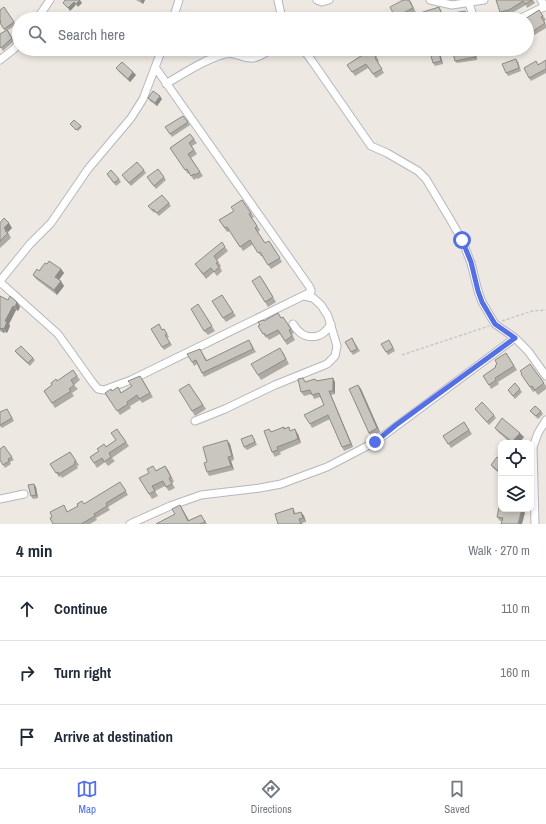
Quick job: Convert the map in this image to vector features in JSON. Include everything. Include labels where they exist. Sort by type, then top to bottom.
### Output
[{"type":"street","points":[[42,12],[50,0]]},
{"type":"street","points":[[175,12],[179,0]]},
{"type":"street","points":[[278,0],[281,12]]},
{"type":"street","points":[[317,0],[322,2],[329,0]]},
{"type":"street","points":[[430,0],[452,5],[484,0]]},
{"type":"street","points":[[534,12],[545,7],[541,0]]},
{"type":"street","points":[[469,3],[472,12]]},
{"type":"street","points":[[0,59],[12,50]]},
{"type":"street","points":[[154,68],[309,286],[311,292],[131,380],[104,390],[98,389],[93,383],[58,334],[0,282],[30,244],[51,223],[88,169],[131,118],[143,99],[151,82],[154,68],[159,56]]},
{"type":"street","points":[[166,84],[190,70],[221,56]]},
{"type":"street","points":[[246,56],[252,58],[259,56]]},
{"type":"street","points":[[308,56],[371,146],[387,153],[418,171],[426,179],[462,240],[471,262],[482,302],[495,324],[515,338],[533,356],[546,376]]},
{"type":"street","points":[[195,421],[326,364],[335,356],[338,346],[331,324],[321,305],[313,298],[304,296]]},
{"type":"street","points":[[293,324],[296,330],[302,334],[308,337],[315,337],[327,330],[331,324]]},
{"type":"street","points":[[130,524],[170,506],[201,495],[281,484],[321,469],[375,442],[515,338]]},
{"type":"street","points":[[535,524],[533,447],[538,433],[546,420]]},
{"type":"street","points":[[0,499],[24,494]]},
{"type":"path","points":[[402,355],[532,312],[546,310]]},
{"type":"building","points":[[65,0],[80,0],[76,4],[74,2],[68,8],[63,3]]},
{"type":"building","points":[[403,0],[409,0],[413,8],[405,12],[392,12],[390,7]]},
{"type":"building","points":[[496,0],[532,0],[525,4],[523,1],[509,10],[500,12]]},
{"type":"building","points":[[4,7],[12,19],[12,23],[4,29],[0,23],[0,10]]},
{"type":"building","points":[[439,7],[441,12],[423,12]]},
{"type":"building","points":[[539,10],[545,23],[534,31],[534,13]]},
{"type":"building","points":[[7,30],[12,38],[1,48],[0,34]]},
{"type":"building","points":[[361,56],[376,56],[375,58],[382,69],[373,74],[366,64],[352,72],[347,65]]},
{"type":"building","points":[[431,56],[440,56],[441,61],[433,63]]},
{"type":"building","points":[[454,56],[475,56],[475,57],[455,61]]},
{"type":"building","points":[[516,59],[519,68],[506,73],[502,64]]},
{"type":"building","points":[[546,60],[546,69],[529,78],[524,68],[536,61],[538,65]]},
{"type":"building","points":[[122,62],[133,72],[128,79],[116,68]]},
{"type":"building","points":[[153,91],[160,96],[155,103],[148,98]]},
{"type":"building","points":[[183,116],[188,122],[170,134],[165,127]]},
{"type":"building","points":[[74,120],[81,126],[76,130],[70,124]]},
{"type":"building","points":[[190,134],[194,139],[189,143],[194,150],[188,154],[200,172],[191,176],[170,148]]},
{"type":"building","points":[[137,162],[144,170],[129,183],[122,175]]},
{"type":"building","points":[[158,169],[164,177],[154,186],[147,177]]},
{"type":"building","points":[[111,170],[119,179],[114,183],[107,174]]},
{"type":"building","points":[[162,195],[169,203],[157,213],[148,206]]},
{"type":"building","points":[[242,200],[251,213],[249,214],[257,226],[255,228],[265,243],[269,241],[280,258],[268,265],[250,240],[240,247],[227,227],[225,228],[219,220],[234,211],[231,207]]},
{"type":"building","points":[[4,218],[9,223],[4,228],[8,233],[0,241],[0,223]]},
{"type":"building","points":[[222,242],[225,247],[214,256],[219,267],[214,272],[211,268],[203,274],[195,264]]},
{"type":"building","points":[[49,261],[61,269],[55,277],[61,281],[54,290],[33,275],[37,269],[39,271],[45,263],[47,264]]},
{"type":"building","points":[[260,276],[273,297],[265,302],[252,281]]},
{"type":"building","points":[[222,295],[233,312],[223,318],[212,301]]},
{"type":"building","points":[[0,296],[8,300],[10,296],[17,302],[15,307],[13,306],[5,321],[7,322],[4,329],[0,328]]},
{"type":"building","points":[[198,304],[212,326],[204,331],[191,309]]},
{"type":"building","points":[[278,313],[281,318],[283,317],[291,329],[289,330],[292,336],[285,341],[278,330],[266,336],[258,326],[260,325],[258,322],[264,321]]},
{"type":"building","points":[[159,324],[162,330],[164,329],[167,334],[165,335],[170,343],[162,347],[151,329]]},
{"type":"building","points":[[352,338],[357,349],[351,352],[345,342]]},
{"type":"building","points":[[249,340],[253,349],[202,373],[196,360],[192,362],[187,354],[200,349],[206,361]]},
{"type":"building","points":[[389,340],[393,348],[386,352],[381,344]]},
{"type":"building","points":[[21,346],[33,358],[28,363],[15,351]]},
{"type":"building","points":[[280,348],[286,359],[258,375],[251,364]]},
{"type":"building","points":[[506,353],[514,366],[495,378],[496,380],[489,385],[483,376],[496,367],[495,366],[497,364],[495,360]]},
{"type":"building","points":[[530,364],[544,383],[535,390],[532,386],[530,387],[520,371]]},
{"type":"building","points":[[73,370],[77,376],[71,380],[74,385],[69,389],[71,391],[52,403],[44,391],[52,385],[51,383],[56,379],[57,381]]},
{"type":"building","points":[[140,376],[150,393],[139,399],[137,395],[127,402],[128,404],[117,411],[105,393],[118,387],[121,393],[132,386],[128,381]]},
{"type":"building","points":[[303,378],[305,382],[315,379],[316,381],[333,378],[333,391],[329,391],[351,444],[342,447],[328,415],[310,424],[304,415],[324,405],[319,393],[312,395],[310,390],[301,392],[298,379]]},
{"type":"building","points":[[515,383],[520,389],[513,396],[508,390]]},
{"type":"building","points":[[189,384],[203,405],[192,411],[179,390]]},
{"type":"building","points":[[358,385],[377,428],[369,433],[349,389]]},
{"type":"building","points":[[482,402],[494,415],[487,422],[475,409]]},
{"type":"building","points":[[535,406],[541,411],[536,416],[530,411]]},
{"type":"building","points":[[7,409],[12,418],[0,425],[0,412]]},
{"type":"building","points":[[502,418],[520,433],[514,440],[510,440],[495,428]]},
{"type":"building","points":[[464,422],[469,430],[448,444],[443,436]]},
{"type":"building","points":[[284,427],[284,429],[289,427],[290,431],[295,429],[298,439],[277,447],[278,450],[272,452],[264,431],[269,429],[271,432]]},
{"type":"building","points":[[117,429],[126,442],[109,453],[111,457],[104,462],[102,458],[94,463],[90,457],[99,451],[97,449],[104,444],[106,447],[116,440],[111,433]]},
{"type":"building","points":[[252,435],[255,442],[244,447],[241,439]]},
{"type":"building","points":[[227,440],[232,456],[228,457],[231,466],[207,472],[204,463],[207,462],[203,447]]},
{"type":"building","points":[[4,446],[12,457],[3,465],[0,460],[0,449]]},
{"type":"building","points":[[70,452],[76,461],[74,462],[75,464],[59,474],[58,472],[56,473],[50,464]]},
{"type":"building","points":[[497,457],[498,458],[498,471],[491,465]]},
{"type":"building","points":[[153,466],[156,471],[165,466],[171,477],[169,478],[172,484],[166,487],[163,481],[152,486],[155,491],[149,494],[139,478],[149,473],[147,469]]},
{"type":"building","points":[[120,482],[126,491],[106,503],[107,506],[94,514],[95,516],[81,524],[53,524],[50,518],[52,517],[50,512],[64,505],[67,512],[78,506],[77,504],[82,501],[84,504]]},
{"type":"building","points":[[34,484],[36,495],[31,496],[28,485]]},
{"type":"building","points":[[180,505],[188,521],[201,515],[205,522],[200,524],[156,524],[175,514],[172,509]]},
{"type":"building","points":[[293,508],[294,514],[301,512],[303,518],[299,519],[301,524],[278,524],[275,514]]},
{"type":"building","points":[[498,512],[521,512],[518,524],[501,524],[503,518],[497,517]]},
{"type":"route","points":[[375,442],[515,338],[495,324],[482,302],[471,262],[462,240]]}]
